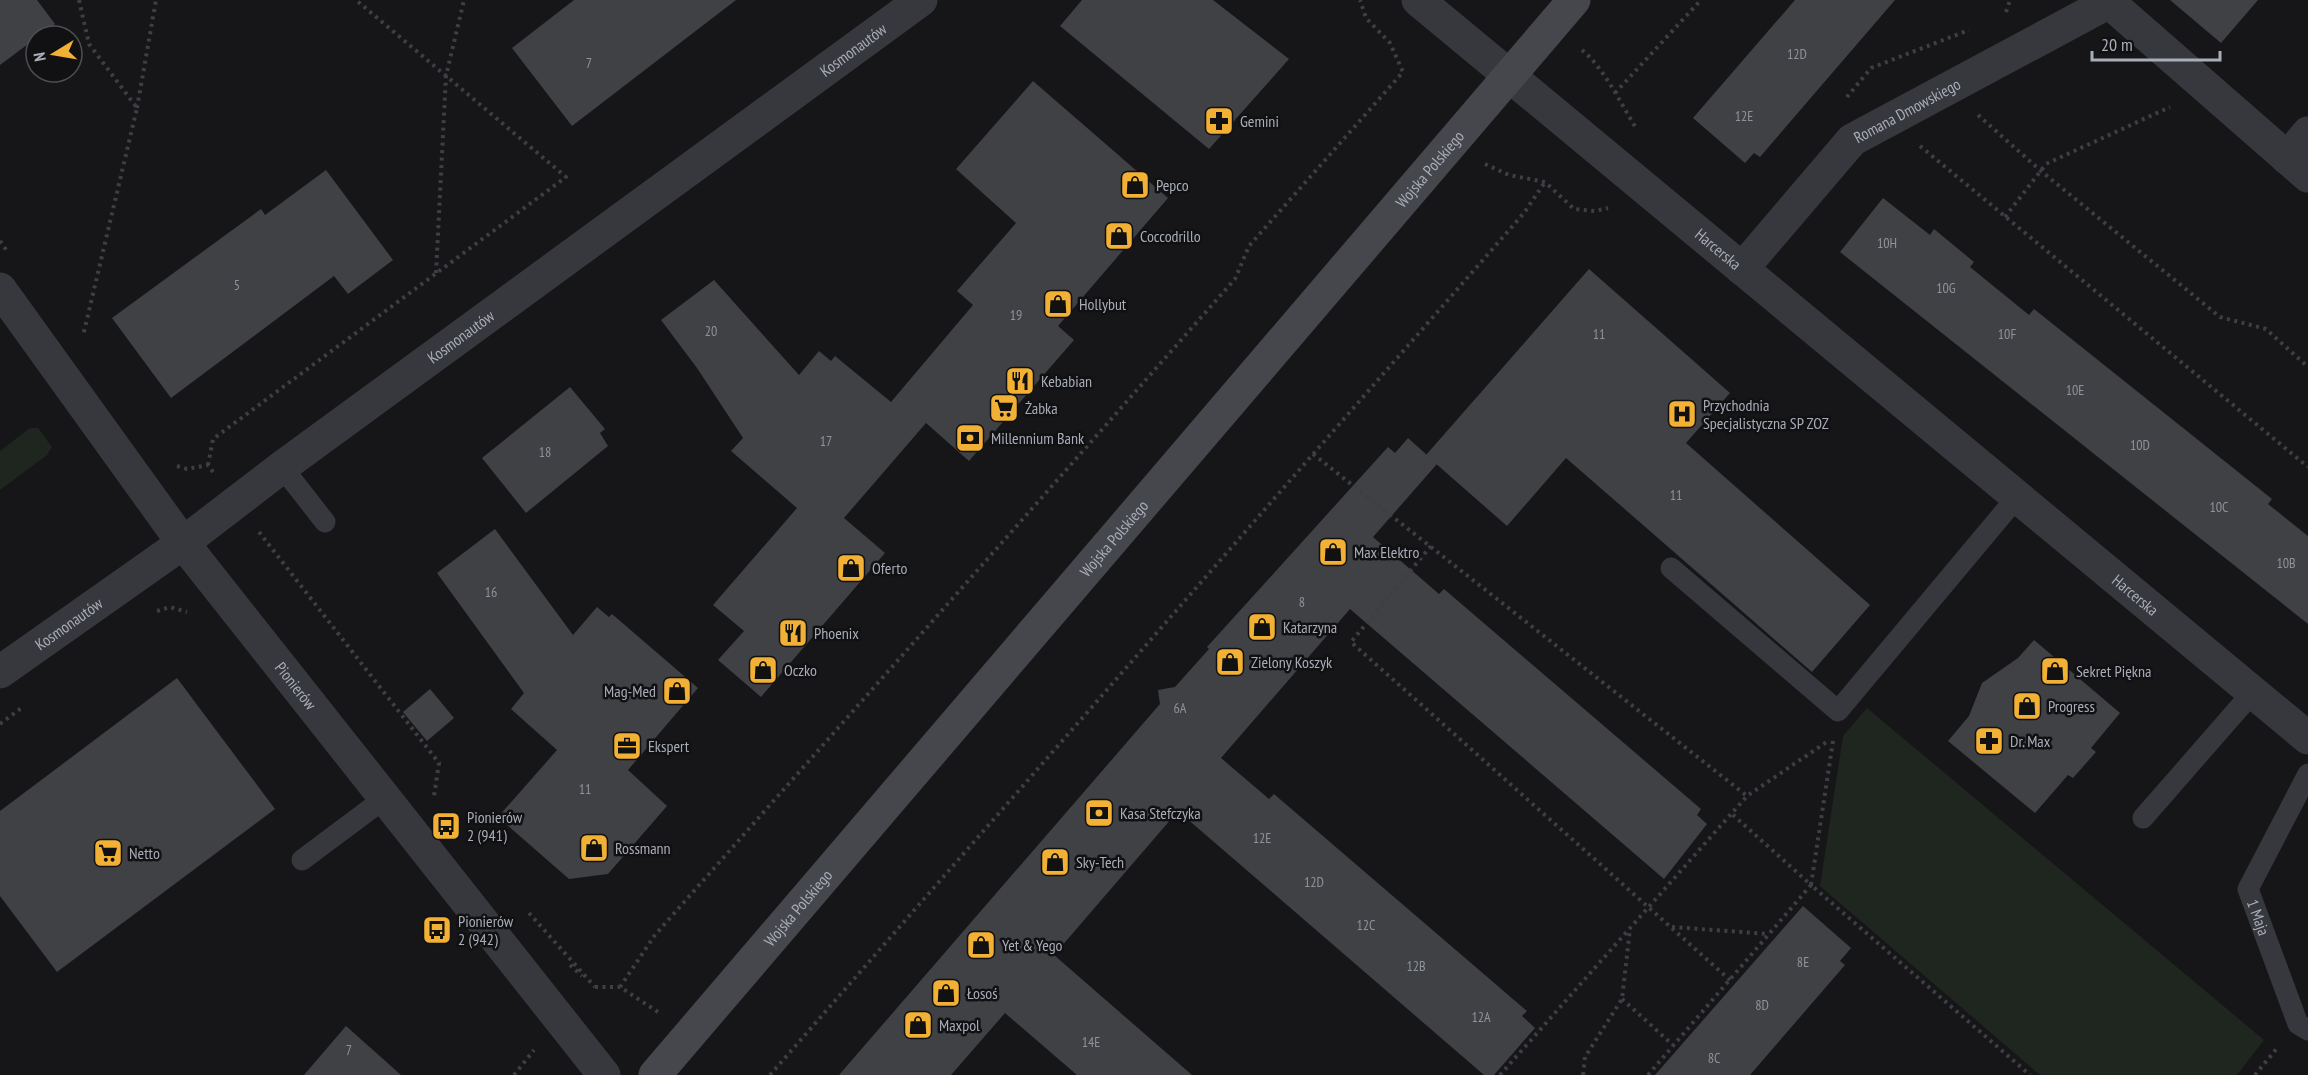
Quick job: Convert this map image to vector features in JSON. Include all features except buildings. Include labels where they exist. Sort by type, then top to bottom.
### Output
[{"type":"street","name":"Kosmonautów","points":[[0,672],[183,543],[282,467],[921,0]]},
{"type":"street","name":"Harcerska","points":[[1418,0],[2308,738]]},
{"type":"street","name":"Wojska Polskiego","points":[[655,1075],[1574,0]]},
{"type":"street","name":"Romana Dmowskiego","points":[[1742,269],[1852,140],[2112,1]]},
{"type":"street","points":[[2112,1],[2209,89],[2301,156]]},
{"type":"street","name":"Pionierów","points":[[7,274],[183,543],[604,1075]]},
{"type":"lane","points":[[282,467],[325,522]]},
{"type":"lane","points":[[1671,568],[1838,711],[2017,497]]},
{"type":"lane","points":[[2143,818],[2253,692]]},
{"type":"lane","name":"1 Maja","points":[[2308,774],[2248,889],[2298,1024],[2308,1030]]},
{"type":"lane","points":[[302,860],[385,798]]},
{"type":"path","points":[[79,0],[89,44],[137,108]]},
{"type":"path","points":[[82,340],[137,108],[156,0]]},
{"type":"path","points":[[207,465],[213,439],[566,177],[356,0]]},
{"type":"path","points":[[436,274],[446,76],[464,0]]},
{"type":"path","points":[[620,987],[655,934],[1235,279],[1249,246],[1403,72],[1390,43],[1366,18],[1360,0]]},
{"type":"path","points":[[1615,93],[1701,0]]},
{"type":"path","points":[[2005,16],[2010,0]]},
{"type":"path","points":[[1949,89],[2041,171],[2220,317],[2266,330],[2308,367]]},
{"type":"path","points":[[2005,217],[2046,164],[2209,89]]},
{"type":"path","points":[[1890,121],[2308,467]]},
{"type":"path","points":[[770,1075],[1524,213],[1545,182],[1509,175],[1485,164]]},
{"type":"path","points":[[0,241],[7,274]]},
{"type":"path","points":[[1313,454],[1747,796]]},
{"type":"path","points":[[172,465],[187,469],[207,465]]},
{"type":"path","points":[[207,465],[439,763],[432,804]]},
{"type":"path","points":[[1431,546],[1351,642],[1730,980]]},
{"type":"path","points":[[126,582],[149,614],[170,608],[194,614]]},
{"type":"path","points":[[0,724],[28,703]]},
{"type":"path","points":[[1500,1075],[1747,796],[1834,737],[1811,885],[1648,1075]]},
{"type":"path","points":[[1732,814],[2030,1075]]},
{"type":"path","points":[[525,909],[595,987],[620,987],[653,1009]]},
{"type":"path","points":[[1670,927],[1770,934]]},
{"type":"path","points":[[1583,1075],[1585,1057],[1622,999],[1630,929]]},
{"type":"path","points":[[1622,999],[1673,1045]]},
{"type":"path","points":[[514,1075],[538,1045]]},
{"type":"shaded area","points":[[30,428],[38,428],[52,447],[47,455],[0,490],[0,451]]},
{"type":"shaded area","points":[[1867,708],[2264,1040],[2237,1075],[2040,1075],[1820,886],[1843,736]]},
{"type":"place","name":"Gemini","points":[[1219,121]]},
{"type":"place","name":"Pepco","points":[[1135,185]]},
{"type":"place","name":"Coccodrillo","points":[[1119,236]]},
{"type":"place","name":"Hollybut","points":[[1058,304]]},
{"type":"place","name":"Kebabian","points":[[1020,381]]},
{"type":"place","name":"Żabka","points":[[1004,408]]},
{"type":"place","name":"Przychodnia Specjalistyczna SP ZOZ","points":[[1682,414]]},
{"type":"place","name":"Millennium Bank","points":[[970,438]]},
{"type":"place","name":"Max Elektro","points":[[1333,552]]},
{"type":"place","name":"Oferto","points":[[851,568]]},
{"type":"place","name":"Katarzyna","points":[[1262,627]]},
{"type":"place","name":"Phoenix","points":[[793,633]]},
{"type":"place","name":"Zielony Koszyk","points":[[1230,662]]},
{"type":"place","name":"Oczko","points":[[763,670]]},
{"type":"place","name":"Sekret Piękna","points":[[2055,671]]},
{"type":"place","name":"Mag-Med","points":[[677,691]]},
{"type":"place","name":"Progress","points":[[2027,706]]},
{"type":"place","name":"Dr. Max","points":[[1989,741]]},
{"type":"place","name":"Ekspert","points":[[627,746]]},
{"type":"place","name":"Kasa Stefczyka","points":[[1099,813]]},
{"type":"place","name":"Pionierów 2 (941)","points":[[446,826]]},
{"type":"place","name":"Rossmann","points":[[594,848]]},
{"type":"place","name":"Netto","points":[[108,853]]},
{"type":"place","name":"Sky-Tech","points":[[1055,862]]},
{"type":"place","name":"Pionierów 2 (942)","points":[[437,930]]},
{"type":"place","name":"Yet & Yego","points":[[981,945]]},
{"type":"place","name":"Łosoś","points":[[946,993]]},
{"type":"place","name":"Maxpol","points":[[918,1025]]}]
